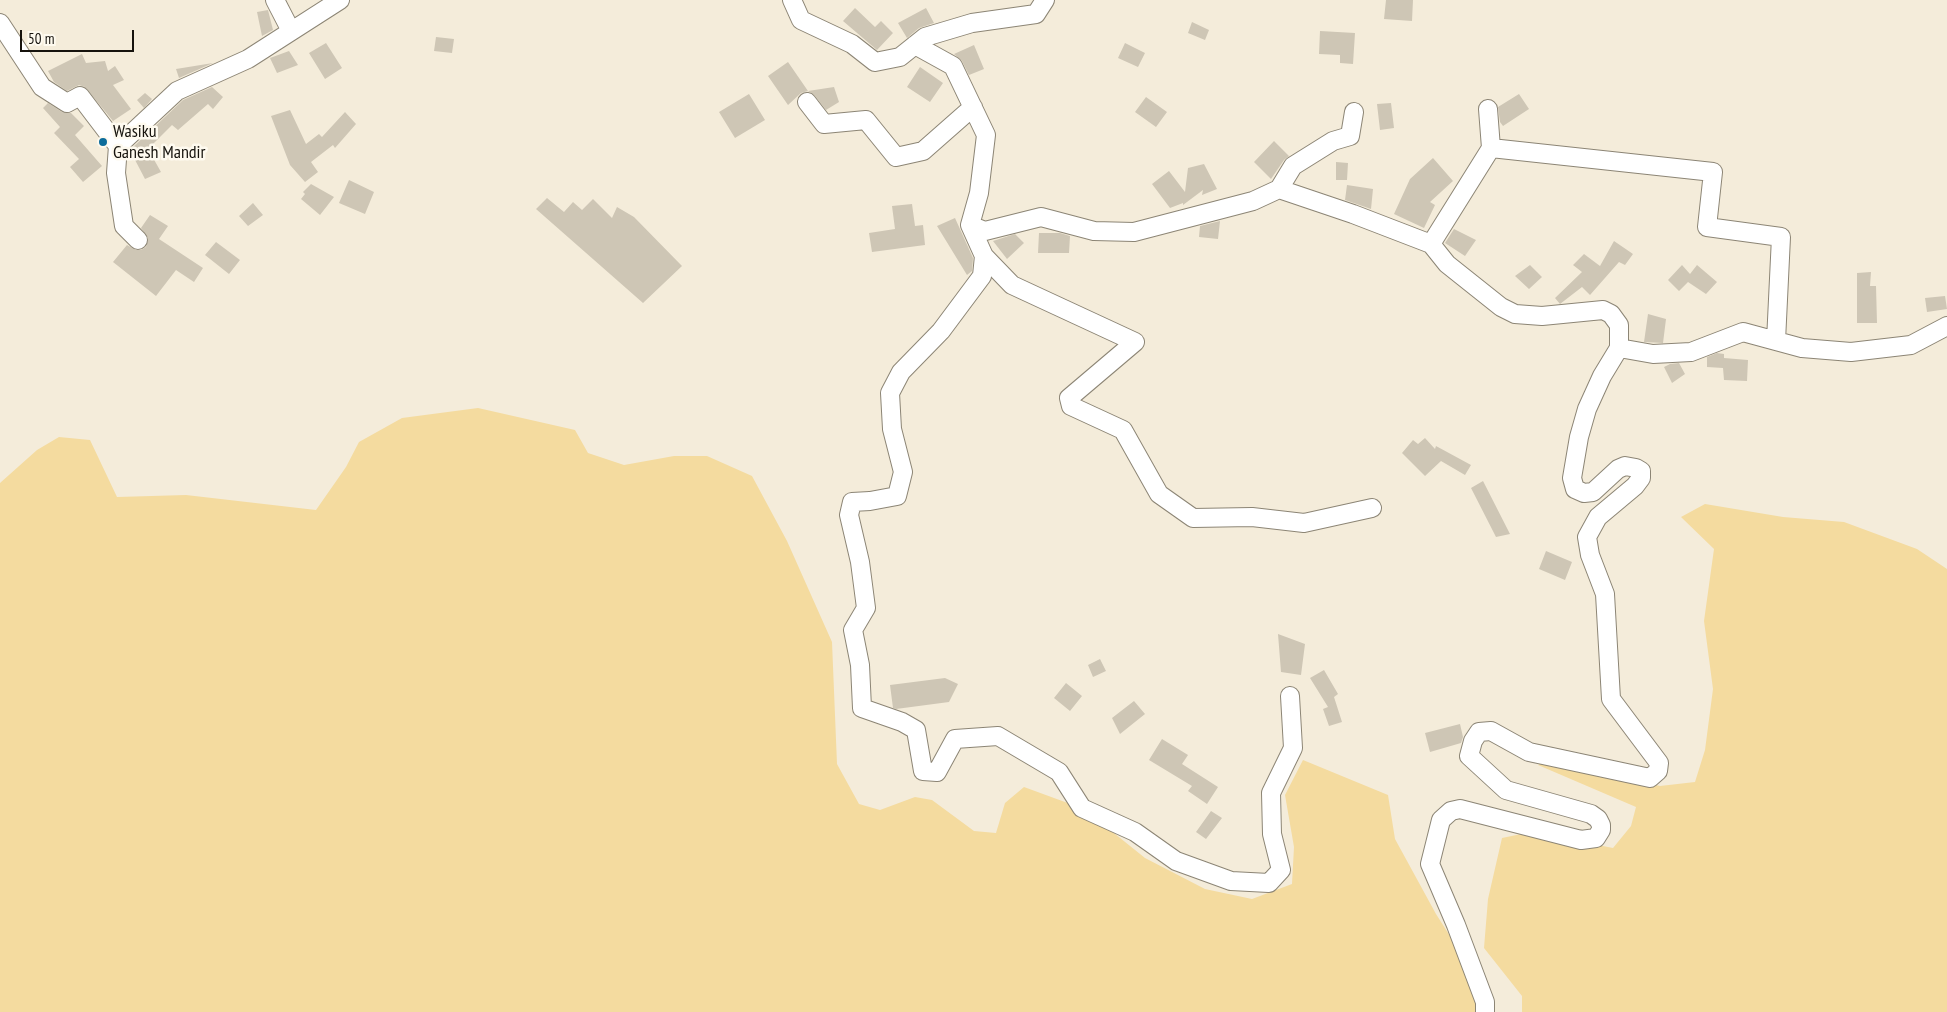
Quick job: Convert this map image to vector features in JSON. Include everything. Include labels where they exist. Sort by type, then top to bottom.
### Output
[{"type":"street","points":[[276,0],[291,31]]},
{"type":"street","points":[[118,146],[177,91],[248,59],[340,0]]},
{"type":"street","points":[[792,0],[801,20],[852,44],[875,62],[900,57],[925,37],[972,23],[1036,14],[1045,0]]},
{"type":"street","points":[[0,23],[42,87],[67,103],[80,96],[118,146],[116,173],[124,226],[138,240]]},
{"type":"street","points":[[915,45],[953,66],[986,135],[979,193],[970,225],[984,256],[1012,285],[1134,342],[1069,398],[1071,406],[1124,430],[1159,494],[1193,518],[1252,517],[1304,523],[1372,508]]},
{"type":"street","points":[[807,102],[824,124],[866,120],[896,157],[923,151],[972,107]]},
{"type":"street","points":[[1431,244],[1491,148],[1488,109]]},
{"type":"street","points":[[970,225],[985,231],[1041,217],[1094,231],[1134,232],[1253,200],[1279,189],[1293,166],[1333,142],[1350,136],[1354,112]]},
{"type":"street","points":[[1491,148],[1713,172],[1706,227],[1781,237],[1776,341]]},
{"type":"street","points":[[1279,189],[1353,214],[1431,244],[1447,264],[1501,307],[1514,314],[1542,316],[1603,310],[1612,314],[1618,325],[1619,348],[1602,376],[1587,409],[1579,436],[1572,478],[1575,488],[1584,493],[1593,492],[1618,469],[1625,466],[1641,471],[1641,478],[1635,486],[1598,517],[1587,537],[1590,555],[1605,594],[1611,699],[1658,763],[1658,772],[1650,778],[1529,752],[1491,731],[1478,732],[1473,741],[1469,756],[1506,790],[1591,814],[1598,819],[1601,825],[1601,830],[1596,838],[1581,840],[1460,809],[1450,811],[1440,820],[1430,864],[1485,1002],[1485,1012]]},
{"type":"street","points":[[984,256],[982,276],[941,331],[901,372],[890,393],[892,429],[903,472],[897,496],[870,502],[852,502],[849,515],[860,562],[866,608],[853,630],[860,665],[862,708],[902,722],[916,730],[923,771],[936,772],[955,739],[998,736],[1059,772],[1082,808],[1135,832],[1176,861],[1230,882],[1269,883],[1281,870],[1272,834],[1271,793],[1293,748],[1290,696]]},
{"type":"street","points":[[1619,348],[1653,354],[1691,352],[1744,332],[1802,348],[1851,352],[1911,345],[1947,326]]},
{"type":"shaded area","points":[[478,408],[575,430],[588,453],[624,465],[674,456],[707,456],[752,476],[787,541],[832,642],[837,764],[859,804],[880,810],[915,797],[932,800],[974,831],[996,833],[1005,803],[1024,787],[1084,809],[1145,858],[1205,889],[1252,899],[1292,884],[1294,847],[1285,795],[1303,760],[1388,795],[1395,839],[1436,914],[1478,980],[1477,1012],[0,1012],[0,483],[37,450],[59,437],[90,440],[117,497],[186,495],[316,510],[346,467],[359,442],[402,418]]},
{"type":"shaded area","points":[[1705,504],[1783,517],[1844,522],[1917,549],[1947,569],[1947,1012],[1522,1012],[1522,996],[1484,948],[1488,899],[1502,838],[1531,832],[1613,848],[1631,826],[1636,807],[1538,765],[1551,758],[1660,786],[1695,782],[1705,750],[1713,689],[1704,621],[1714,549],[1681,517]]},
{"type":"building","points":[[1386,0],[1413,0],[1412,21],[1384,19]]},
{"type":"building","points":[[855,8],[875,27],[881,21],[893,33],[877,50],[843,21]]},
{"type":"building","points":[[926,8],[934,23],[919,28],[907,38],[898,23]]},
{"type":"building","points":[[268,10],[273,30],[262,36],[257,12]]},
{"type":"building","points":[[1192,22],[1209,30],[1205,40],[1188,33]]},
{"type":"building","points":[[1320,31],[1355,33],[1353,64],[1340,63],[1340,55],[1319,54]]},
{"type":"building","points":[[436,37],[454,39],[452,53],[434,51]]},
{"type":"building","points":[[326,43],[342,68],[325,79],[309,53]]},
{"type":"building","points":[[1125,43],[1145,53],[1138,67],[1118,58]]},
{"type":"building","points":[[974,45],[984,69],[969,75],[962,61],[954,54]]},
{"type":"building","points":[[289,51],[298,65],[277,73],[270,58]]},
{"type":"building","points":[[82,54],[86,63],[105,61],[108,71],[115,66],[124,80],[113,85],[131,109],[113,121],[85,87],[79,85],[67,91],[54,82],[48,71]]},
{"type":"building","points":[[788,62],[808,91],[801,93],[788,105],[768,76]]},
{"type":"building","points":[[213,63],[179,78],[176,69]]},
{"type":"building","points":[[920,67],[943,83],[930,102],[907,87]]},
{"type":"building","points":[[212,87],[223,97],[213,109],[208,104],[178,130],[172,125],[148,149],[161,172],[145,179],[134,158],[139,155],[132,148],[183,100]]},
{"type":"building","points":[[834,87],[839,102],[826,110],[815,96],[808,91]]},
{"type":"building","points":[[145,93],[152,99],[144,108],[137,100]]},
{"type":"building","points":[[749,94],[765,120],[735,138],[719,112]]},
{"type":"building","points":[[1519,94],[1529,109],[1503,126],[1500,122],[1498,107]]},
{"type":"building","points":[[1146,97],[1167,112],[1156,127],[1135,112]]},
{"type":"building","points":[[48,103],[62,112],[71,113],[84,126],[75,135],[102,166],[83,182],[70,167],[79,159],[54,133],[60,127],[43,108]]},
{"type":"building","points":[[1391,103],[1394,128],[1380,130],[1377,104]]},
{"type":"building","points":[[290,110],[306,144],[319,134],[322,137],[345,112],[356,124],[335,148],[333,145],[311,162],[318,172],[305,182],[290,165],[271,116]]},
{"type":"building","points":[[1274,141],[1289,156],[1271,179],[1254,162]]},
{"type":"building","points":[[1433,158],[1453,181],[1430,202],[1435,205],[1424,228],[1394,214],[1410,179]]},
{"type":"building","points":[[1336,162],[1348,163],[1347,180],[1336,180]]},
{"type":"building","points":[[1204,164],[1217,189],[1202,195],[1203,190],[1183,205],[1183,203],[1170,208],[1152,184],[1169,171],[1185,192],[1188,168]]},
{"type":"building","points":[[349,180],[374,192],[365,214],[339,203]]},
{"type":"building","points":[[311,184],[334,197],[320,215],[301,199],[305,194],[303,192]]},
{"type":"building","points":[[1347,185],[1373,189],[1371,209],[1345,200]]},
{"type":"building","points":[[547,198],[564,212],[573,202],[582,210],[593,199],[612,218],[617,207],[634,217],[682,266],[643,303],[536,209]]},
{"type":"building","points":[[253,203],[263,215],[248,226],[239,216]]},
{"type":"building","points":[[912,204],[915,226],[923,225],[925,245],[872,252],[869,233],[895,229],[892,206]]},
{"type":"building","points":[[150,215],[168,226],[159,239],[203,268],[194,282],[176,270],[156,296],[113,262],[127,245],[136,250],[146,247],[148,238],[141,228]]},
{"type":"building","points":[[955,218],[973,258],[972,271],[967,275],[937,226]]},
{"type":"building","points":[[1220,221],[1218,239],[1199,237],[1200,226]]},
{"type":"building","points":[[1454,229],[1476,240],[1465,256],[1445,243]]},
{"type":"building","points":[[1039,233],[1060,233],[1070,236],[1069,253],[1038,253]]},
{"type":"building","points":[[1015,234],[1024,243],[1007,259],[993,241]]},
{"type":"building","points":[[1614,241],[1633,254],[1625,265],[1619,262],[1590,295],[1582,287],[1560,304],[1555,298],[1582,272],[1573,265],[1584,254],[1600,266]]},
{"type":"building","points":[[216,242],[240,260],[229,274],[205,255]]},
{"type":"building","points":[[1530,265],[1542,277],[1529,289],[1515,276]]},
{"type":"building","points":[[1682,265],[1690,274],[1697,265],[1717,282],[1706,294],[1688,282],[1679,291],[1668,280]]},
{"type":"building","points":[[1871,272],[1870,286],[1876,286],[1877,323],[1857,323],[1857,273]]},
{"type":"building","points":[[1945,296],[1947,309],[1927,312],[1925,298]]},
{"type":"building","points":[[1648,314],[1666,319],[1663,343],[1644,342]]},
{"type":"building","points":[[1717,353],[1724,354],[1724,358],[1748,360],[1747,381],[1724,380],[1723,368],[1707,367],[1707,357]]},
{"type":"building","points":[[1679,363],[1685,374],[1672,383],[1664,367]]},
{"type":"building","points":[[1425,438],[1435,449],[1436,446],[1471,465],[1465,475],[1441,461],[1425,476],[1402,453],[1413,440],[1418,444]]},
{"type":"building","points":[[1483,481],[1510,534],[1496,537],[1471,488]]},
{"type":"building","points":[[1546,551],[1572,562],[1565,580],[1539,569]]},
{"type":"building","points":[[1278,634],[1305,644],[1301,675],[1281,672]]},
{"type":"building","points":[[1100,659],[1106,671],[1093,677],[1088,665]]},
{"type":"building","points":[[1324,670],[1338,694],[1334,697],[1342,722],[1329,726],[1323,709],[1328,707],[1310,678]]},
{"type":"building","points":[[945,678],[958,684],[949,702],[893,708],[890,685]]},
{"type":"building","points":[[1066,683],[1082,696],[1070,711],[1054,698]]},
{"type":"building","points":[[1134,701],[1145,714],[1120,734],[1112,718]]},
{"type":"building","points":[[1460,724],[1463,737],[1461,743],[1430,752],[1425,733]]},
{"type":"building","points":[[1162,739],[1188,755],[1182,764],[1218,787],[1207,804],[1188,791],[1192,786],[1149,760]]},
{"type":"building","points":[[1211,811],[1222,818],[1206,839],[1196,832]]},
{"type":"place","name":"Wasiku Ganesh Mandir","points":[[103,142]]}]
